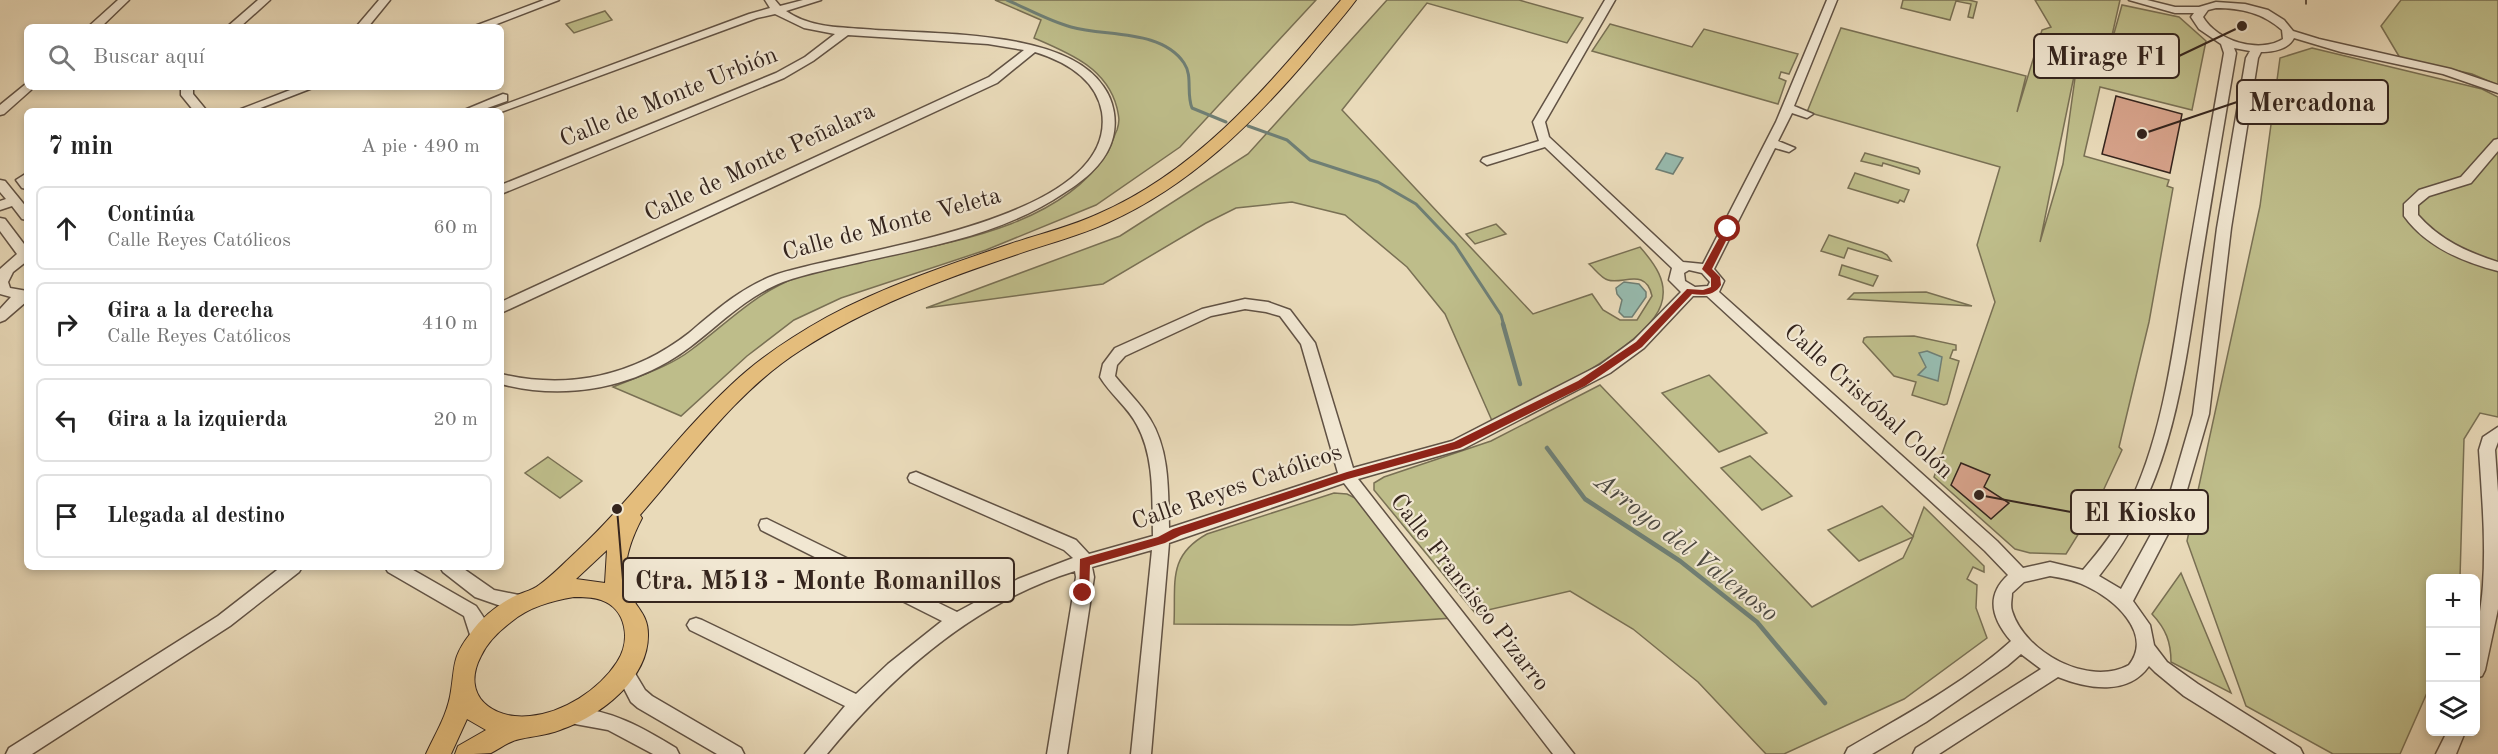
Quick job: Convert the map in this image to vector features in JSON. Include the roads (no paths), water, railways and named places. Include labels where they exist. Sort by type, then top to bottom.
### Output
[{"type":"main road","points":[[546,593],[639,502],[687,443],[730,397],[787,350],[823,326],[874,301],[930,278],[1102,219],[1133,204],[1176,177],[1211,150],[1245,117],[1349,0]]},
{"type":"main road","points":[[620,600],[616,588],[615,555],[621,535],[639,502]]},
{"type":"main road","points":[[438,754],[452,729],[464,689],[465,664],[479,639],[498,618],[523,602],[546,593],[574,588],[600,590],[620,600],[628,608],[637,631],[632,658],[624,671],[601,697],[570,716],[545,724],[521,727],[494,738],[467,754]]},
{"type":"main road","points":[[464,689],[472,707],[489,721],[521,727]]},
{"type":"street","points":[[97,24],[124,0]]},
{"type":"street","points":[[237,24],[265,0]]},
{"type":"street","points":[[365,24],[386,0]]},
{"type":"street","points":[[486,24],[554,0]]},
{"type":"street","points":[[478,108],[561,82],[774,3],[816,0]]},
{"type":"street","points":[[1610,0],[1539,122],[1543,138],[1681,268]]},
{"type":"street","points":[[1707,269],[1771,143],[1832,0]]},
{"type":"street","points":[[2134,0],[2199,16],[2207,31],[2226,41],[2258,48],[2275,48],[2289,37]]},
{"type":"street","name":"Calle de Monte Veleta","points":[[504,380],[531,387],[566,387],[598,383],[624,375],[680,348],[742,297],[775,280],[798,272],[978,230],[1003,222],[1053,196],[1085,173],[1102,151],[1110,129],[1103,94],[1084,71],[1060,57],[1031,49],[978,40],[844,32],[795,22],[774,3]]},
{"type":"street","points":[[2199,16],[2209,6],[2235,3],[2260,6],[2279,22],[2289,37],[2472,79],[2498,88]]},
{"type":"street","name":"Calle de Monte Urbión","points":[[504,189],[797,68],[827,48],[844,32]]},
{"type":"street","points":[[2087,578],[2107,557],[2145,492],[2171,403],[2230,53],[2226,41]]},
{"type":"street","points":[[2124,602],[2137,573],[2163,531],[2174,507],[2201,414],[2224,228],[2252,58],[2258,48]]},
{"type":"street","name":"Calle de Monte Peñalara","points":[[504,308],[993,80],[1011,68],[1031,49]]},
{"type":"street","points":[[0,111],[24,90]]},
{"type":"street","points":[[187,90],[187,95],[198,108]]},
{"type":"street","points":[[250,108],[301,90]]},
{"type":"street","points":[[499,108],[535,91]]},
{"type":"street","points":[[1787,108],[1807,114]]},
{"type":"street","points":[[1487,161],[1547,142]]},
{"type":"street","points":[[1771,143],[1789,148]]},
{"type":"street","points":[[2498,143],[2466,180],[2424,193],[2411,204],[2411,216],[2425,232],[2443,246],[2472,259],[2498,267]]},
{"type":"street","points":[[0,184],[24,213]]},
{"type":"street","points":[[0,206],[14,201]]},
{"type":"street","points":[[0,222],[24,252]]},
{"type":"street","points":[[24,256],[7,269],[1,282],[5,291],[24,296]]},
{"type":"street","points":[[1693,266],[1707,269],[1717,281],[1714,289],[1710,291],[1690,291],[1676,280],[1677,271],[1681,268],[1693,266]]},
{"type":"street","name":"Calle Reyes Católicos","points":[[815,754],[857,703],[919,648],[958,621],[1026,583],[1084,562],[1161,540],[1177,532],[1347,476],[1457,445],[1582,383],[1639,345],[1690,291]]},
{"type":"street","name":"Calle Cristóbal Colón","points":[[1710,291],[1991,546],[2019,575]]},
{"type":"street","points":[[0,316],[24,296]]},
{"type":"street","name":"Calle Francisco Pizarro","points":[[1141,754],[1161,540],[1159,474],[1155,453],[1144,422],[1107,378],[1110,364],[1120,351],[1208,312],[1245,304],[1268,307],[1285,313],[1308,343],[1347,476],[1564,754]]},
{"type":"street","points":[[2480,651],[2486,629],[2491,572],[2492,518],[2487,450],[2489,441],[2498,433]]},
{"type":"street","points":[[916,478],[1070,545],[1081,554],[1084,562],[1083,593],[1058,754]]},
{"type":"street","points":[[767,525],[958,621]]},
{"type":"street","points":[[2050,569],[2087,578],[2124,602],[2137,617],[2145,633],[2147,649],[2143,662],[2133,673],[2118,680],[2098,681],[2077,677],[2055,669],[2036,658],[2020,644],[2008,627],[2002,611],[2002,596],[2008,583],[2019,575],[2034,570],[2050,569]]},
{"type":"street","points":[[16,754],[224,621],[289,570]]},
{"type":"street","points":[[399,570],[470,611],[475,618],[479,639]]},
{"type":"street","points":[[452,570],[479,593],[493,598],[523,602]]},
{"type":"street","points":[[696,625],[857,703]]},
{"type":"street","points":[[1855,754],[2001,661],[2020,644]]},
{"type":"street","points":[[2147,649],[2161,667],[2191,690],[2293,754]]},
{"type":"street","points":[[1923,754],[2055,669]]},
{"type":"street","points":[[624,671],[638,696],[645,702],[734,754]]},
{"type":"street","points":[[2133,673],[2157,676],[2191,690]]},
{"type":"street","points":[[570,716],[592,717],[619,725],[669,754]]},
{"type":"street","points":[[2446,754],[2454,736]]},
{"type":"water","points":[[1666,153],[1683,158],[1673,174],[1656,169]]},
{"type":"water","points":[[1624,282],[1639,284],[1646,292],[1646,297],[1632,317],[1624,317],[1619,312],[1622,300],[1616,288]]},
{"type":"water","points":[[1927,351],[1942,357],[1938,381],[1918,375],[1926,367],[1919,353]]},
{"type":"waterway","name":"Arroyo del Valenoso","points":[[1007,0],[1071,27],[1132,36],[1162,44],[1174,52],[1187,68],[1192,108],[1226,122]]},
{"type":"waterway","name":"Arroyo del Valenoso","points":[[1248,126],[1287,140],[1310,160],[1378,182],[1416,204],[1455,245],[1501,315],[1504,326]]},
{"type":"waterway","name":"Arroyo del Valenoso","points":[[1503,324],[1520,384]]},
{"type":"waterway","name":"Arroyo del Valenoso","points":[[1547,448],[1585,499],[1680,561],[1757,622],[1825,703]]},
{"type":"place","name":"Mirage F1","points":[[2242,26]]},
{"type":"place","name":"Mercadona","points":[[2142,134]]},
{"type":"place","name":"El Kiosko","points":[[1979,495]]},
{"type":"place","name":"Ctra. M513 - Monte Romanillos","points":[[617,509]]}]
